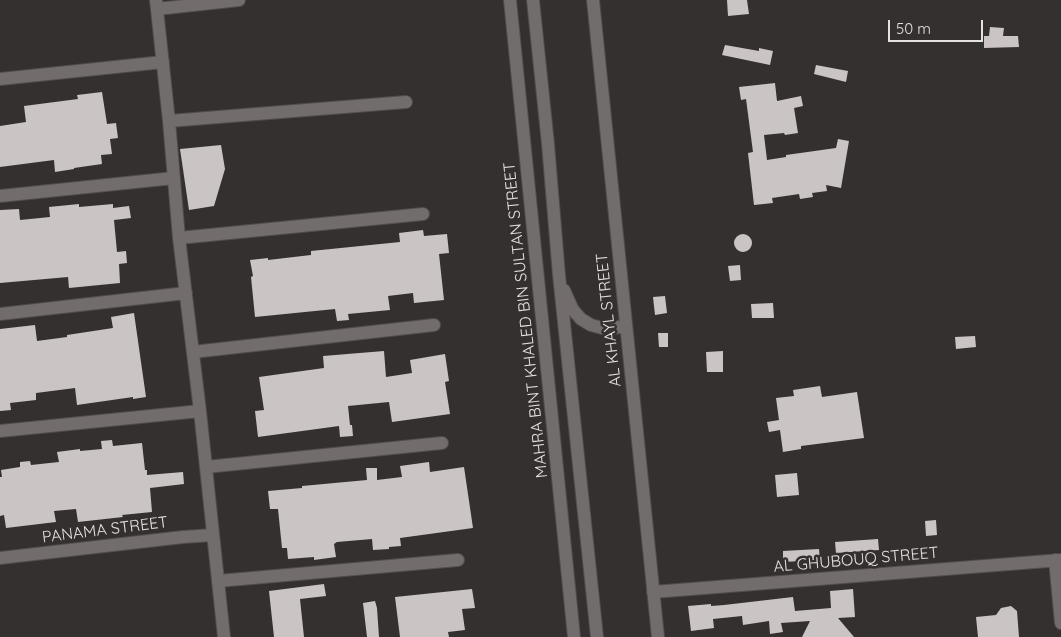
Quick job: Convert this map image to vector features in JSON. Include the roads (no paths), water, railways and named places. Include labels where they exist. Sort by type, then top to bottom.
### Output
[{"type":"street","points":[[224,637],[180,238],[157,4],[239,0]]},
{"type":"street","name":"MAHRA BINT KHALED BIN SULTAN STREET","points":[[510,0],[574,637]]},
{"type":"street","points":[[533,0],[559,275],[597,637]]},
{"type":"street","name":"AL KHAYL STREET","points":[[593,0],[658,637]]},
{"type":"street","points":[[0,79],[163,62]]},
{"type":"street","points":[[169,121],[406,102]]},
{"type":"street","points":[[0,196],[174,178]]},
{"type":"street","points":[[180,238],[423,214]]},
{"type":"street","points":[[559,275],[573,310],[581,319],[591,325],[602,328],[625,326]]},
{"type":"street","points":[[0,314],[186,293]]},
{"type":"street","points":[[193,352],[434,325]]},
{"type":"street","points":[[0,431],[200,411]]},
{"type":"street","points":[[206,467],[442,443]]},
{"type":"street","name":"PANAMA STREET","points":[[0,558],[213,535]]},
{"type":"street","points":[[218,581],[458,560]]},
{"type":"street","points":[[1058,560],[1061,624]]},
{"type":"street","name":"AL GHUBOUQ STREET","points":[[654,592],[1058,560]]}]
